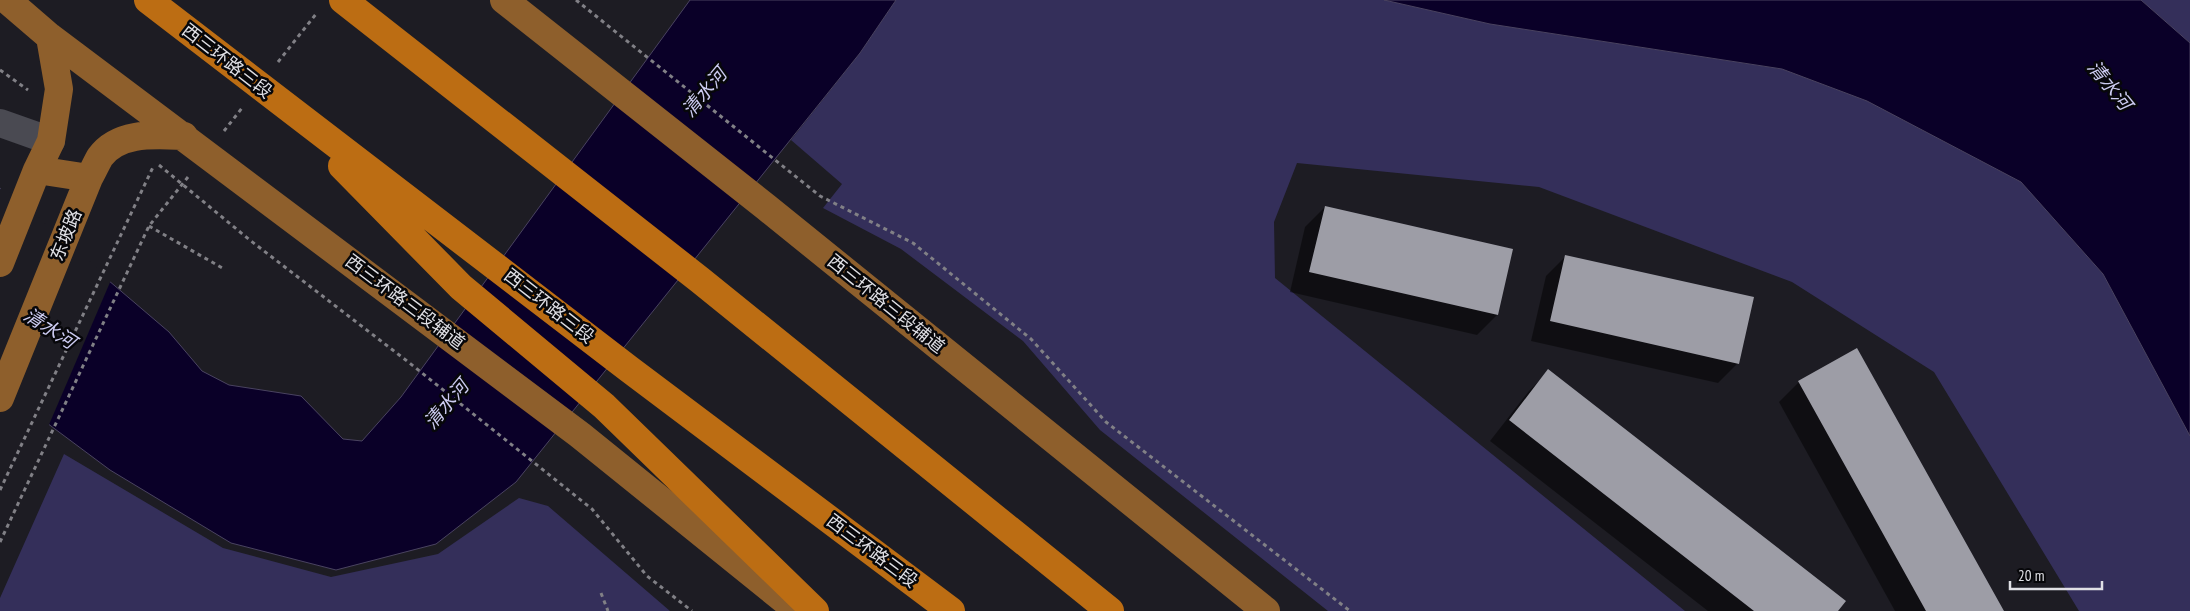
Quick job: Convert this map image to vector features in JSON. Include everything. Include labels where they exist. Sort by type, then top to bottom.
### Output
[{"type":"highway","name":"西三环路三段","points":[[148,0],[629,369],[951,611]]},
{"type":"highway","points":[[332,4],[551,164],[700,280],[1110,611]]},
{"type":"highway","points":[[276,98],[461,287],[604,406],[815,611]]},
{"type":"main road","name":"西三环路三段辅道","points":[[6,0],[50,38],[184,136],[580,435],[798,611]]},
{"type":"main road","name":"西三环路三段辅道","points":[[504,0],[766,207],[1266,611]]},
{"type":"main road","points":[[0,263],[37,170],[51,141],[59,89],[50,38]]},
{"type":"main road","name":"东坡路","points":[[0,398],[89,178],[101,156],[119,142],[140,135],[184,136]]},
{"type":"main road","points":[[37,170],[89,178]]},
{"type":"lane","points":[[0,123],[51,141]]},
{"type":"path","points":[[576,0],[820,196],[913,243],[1031,339],[1106,422],[1350,611]]},
{"type":"path","points":[[272,70],[332,4]]},
{"type":"path","points":[[0,70],[41,100],[56,108]]},
{"type":"path","points":[[223,133],[248,102]]},
{"type":"path","points":[[119,142],[155,163],[251,241],[407,361],[592,509],[647,576],[692,611]]},
{"type":"path","points":[[0,490],[155,163]]},
{"type":"path","points":[[0,542],[149,226],[192,172]]},
{"type":"path","points":[[149,226],[224,269]]},
{"type":"path","points":[[601,593],[608,611]]},
{"type":"shaded area","points":[[896,0],[1384,0],[1490,24],[1782,69],[1867,101],[2021,182],[2103,274],[2190,436],[2190,611],[2079,611],[1934,372],[1792,282],[1539,187],[1297,163],[1274,222],[1275,278],[1685,611],[1328,611],[1100,430],[1023,341],[901,249],[823,208],[842,184],[791,140],[860,53]]},
{"type":"shaded area","points":[[2141,0],[2190,0],[2190,43]]},
{"type":"shaded area","points":[[64,454],[223,548],[331,577],[438,554],[519,498],[548,506],[670,611],[0,611],[0,598]]},
{"type":"water","name":"清水河","points":[[690,0],[896,0],[860,53],[516,482],[436,544],[336,570],[231,543],[110,470],[0,388],[0,188],[169,332],[202,371],[229,385],[301,396],[343,439],[362,441],[401,397]]},
{"type":"water","name":"清水河","points":[[1384,0],[2141,0],[2190,43],[2190,436],[2103,274],[2021,182],[1867,101],[1782,69],[1490,24]]},
{"type":"pier","points":[[2,186],[111,280],[48,427],[0,391],[0,190]]},
{"type":"building","points":[[1325,206],[1513,249],[1498,315],[1309,272]]},
{"type":"building","points":[[1565,255],[1754,297],[1739,364],[1550,321]]},
{"type":"building","points":[[1857,348],[2004,611],[1926,611],[1798,381]]},
{"type":"building","points":[[1548,369],[1846,601],[1838,611],[1754,611],[1509,420]]}]
